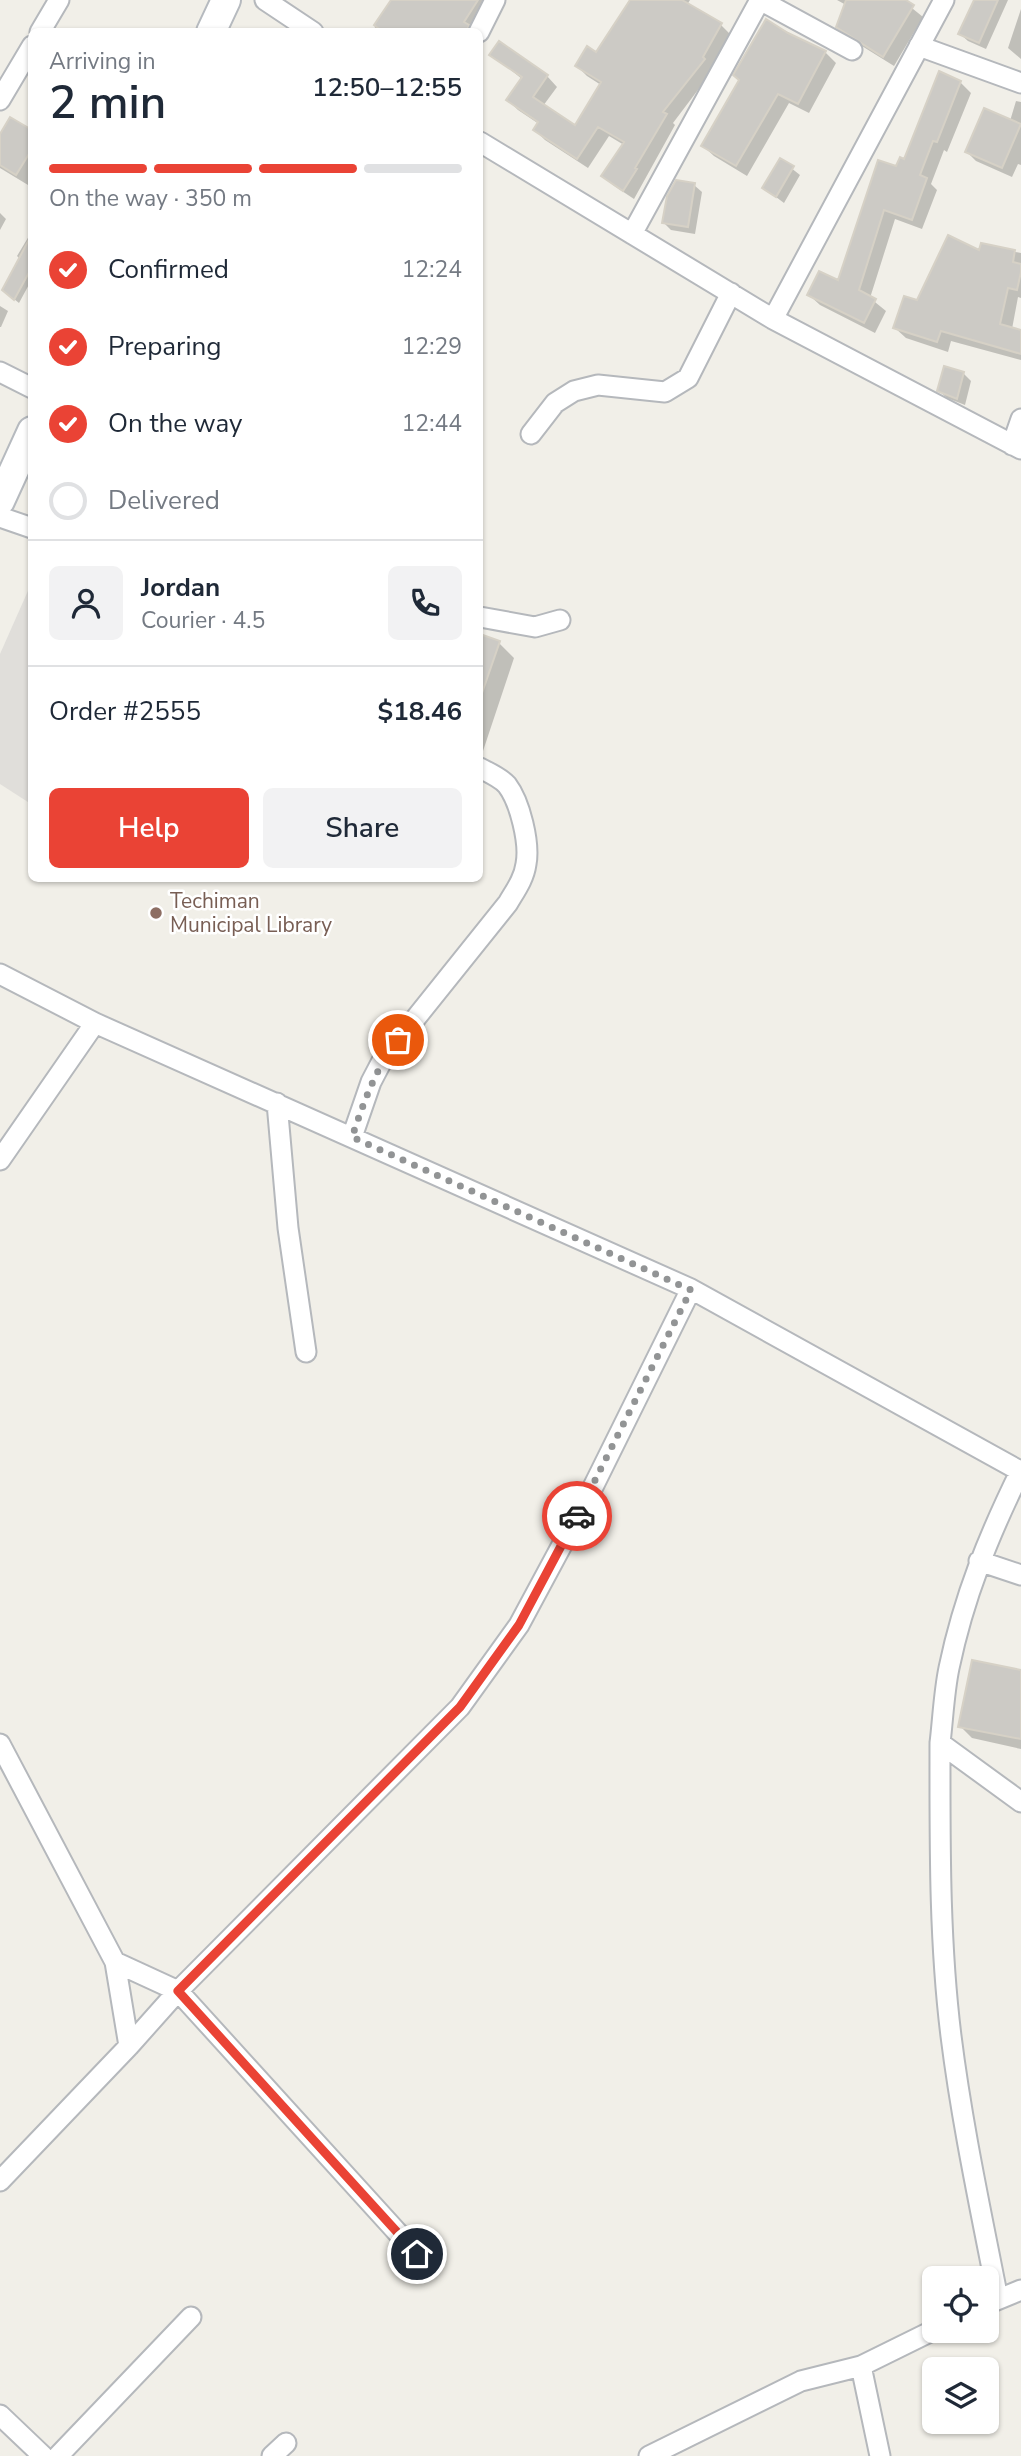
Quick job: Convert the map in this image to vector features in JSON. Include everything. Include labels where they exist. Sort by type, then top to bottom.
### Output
[{"type":"main road","points":[[213,28],[226,0]]},
{"type":"main road","points":[[0,501],[28,440]]},
{"type":"street","points":[[42,28],[59,0]]},
{"type":"street","points":[[265,0],[307,28]]},
{"type":"street","points":[[481,28],[495,0]]},
{"type":"street","points":[[632,234],[760,0],[852,50]]},
{"type":"street","points":[[773,319],[944,0]]},
{"type":"street","points":[[919,46],[1021,83]]},
{"type":"street","points":[[0,100],[28,53]]},
{"type":"street","points":[[483,144],[575,202],[773,319],[1017,447],[1021,419]]},
{"type":"street","points":[[531,434],[555,403],[574,391],[598,385],[665,392],[678,386],[688,378],[731,293]]},
{"type":"street","points":[[0,372],[28,386]]},
{"type":"street","points":[[0,517],[28,527]]},
{"type":"street","points":[[483,618],[535,627],[560,620]]},
{"type":"street","points":[[352,1137],[371,1082],[383,1059],[508,903],[521,882],[527,862],[521,814],[507,785],[483,770]]},
{"type":"street","points":[[0,974],[94,1023],[691,1290],[1021,1471],[979,1561],[948,1670],[940,1743],[940,1890],[951,2036],[987,2266]]},
{"type":"street","points":[[0,1160],[94,1023]]},
{"type":"street","points":[[276,1104],[288,1228],[306,1352]]},
{"type":"street","points":[[0,2181],[130,2046],[178,1991],[460,1707],[519,1625],[591,1491],[691,1290]]},
{"type":"street","points":[[979,1561],[1021,1575]]},
{"type":"street","points":[[940,1743],[1021,1802]]},
{"type":"street","points":[[0,1744],[115,1962],[130,2046]]},
{"type":"street","points":[[115,1962],[178,1991],[417,2254]]},
{"type":"street","points":[[999,2299],[1021,2290]]},
{"type":"street","points":[[58,2456],[191,2317]]},
{"type":"street","points":[[649,2456],[801,2381],[860,2366],[922,2336]]},
{"type":"street","points":[[860,2366],[880,2456]]},
{"type":"street","points":[[0,2414],[43,2456]]},
{"type":"shaded area","points":[[28,591],[28,802],[0,784],[0,654]]},
{"type":"building","points":[[391,0],[478,0],[464,22],[469,25],[468,28],[378,28],[374,25]]},
{"type":"building","points":[[630,0],[682,0],[722,23],[703,57],[705,59],[663,112],[667,114],[623,191],[601,176],[624,142],[598,127],[577,159],[533,130],[538,122],[506,100],[522,77],[489,55],[499,41],[548,75],[533,97],[575,125],[601,82],[575,66],[587,46],[596,52]]},
{"type":"building","points":[[846,0],[906,0],[914,5],[883,57],[836,27]]},
{"type":"building","points":[[974,0],[998,0],[979,43],[958,34]]},
{"type":"building","points":[[766,19],[826,51],[798,104],[778,94],[736,166],[701,146],[739,80],[733,75]]},
{"type":"building","points":[[939,71],[961,81],[937,142],[933,141],[920,175],[927,178],[912,220],[884,210],[859,290],[876,299],[864,323],[807,295],[819,271],[838,280],[878,160],[896,166],[900,157],[904,159]]},
{"type":"building","points":[[984,108],[1021,124],[1002,168],[965,152]]},
{"type":"building","points":[[10,117],[28,128],[28,156],[16,175],[0,165],[0,134]]},
{"type":"building","points":[[780,158],[794,166],[776,197],[762,188]]},
{"type":"building","points":[[676,180],[695,183],[688,227],[662,223],[667,196]]},
{"type":"building","points":[[948,235],[979,250],[981,243],[1015,250],[1013,262],[1021,264],[1021,272],[1017,290],[1008,288],[1000,324],[1021,330],[1021,354],[941,331],[937,342],[893,328],[904,296],[917,300]]},
{"type":"building","points":[[28,241],[28,274],[14,300],[2,290]]},
{"type":"building","points":[[944,366],[964,372],[957,399],[937,391]]},
{"type":"building","points":[[483,635],[500,641],[483,690]]},
{"type":"building","points":[[972,1660],[1021,1670],[1021,1739],[958,1727]]},
{"type":"way so far","points":[[398,1040],[383,1059],[371,1082],[352,1137],[691,1290],[577,1516]]},
{"type":"place","name":"Techiman Municipal Library","points":[[156,913]]},
{"type":"route","points":[[417,2254],[178,1991],[460,1707],[519,1625],[577,1516]]}]
